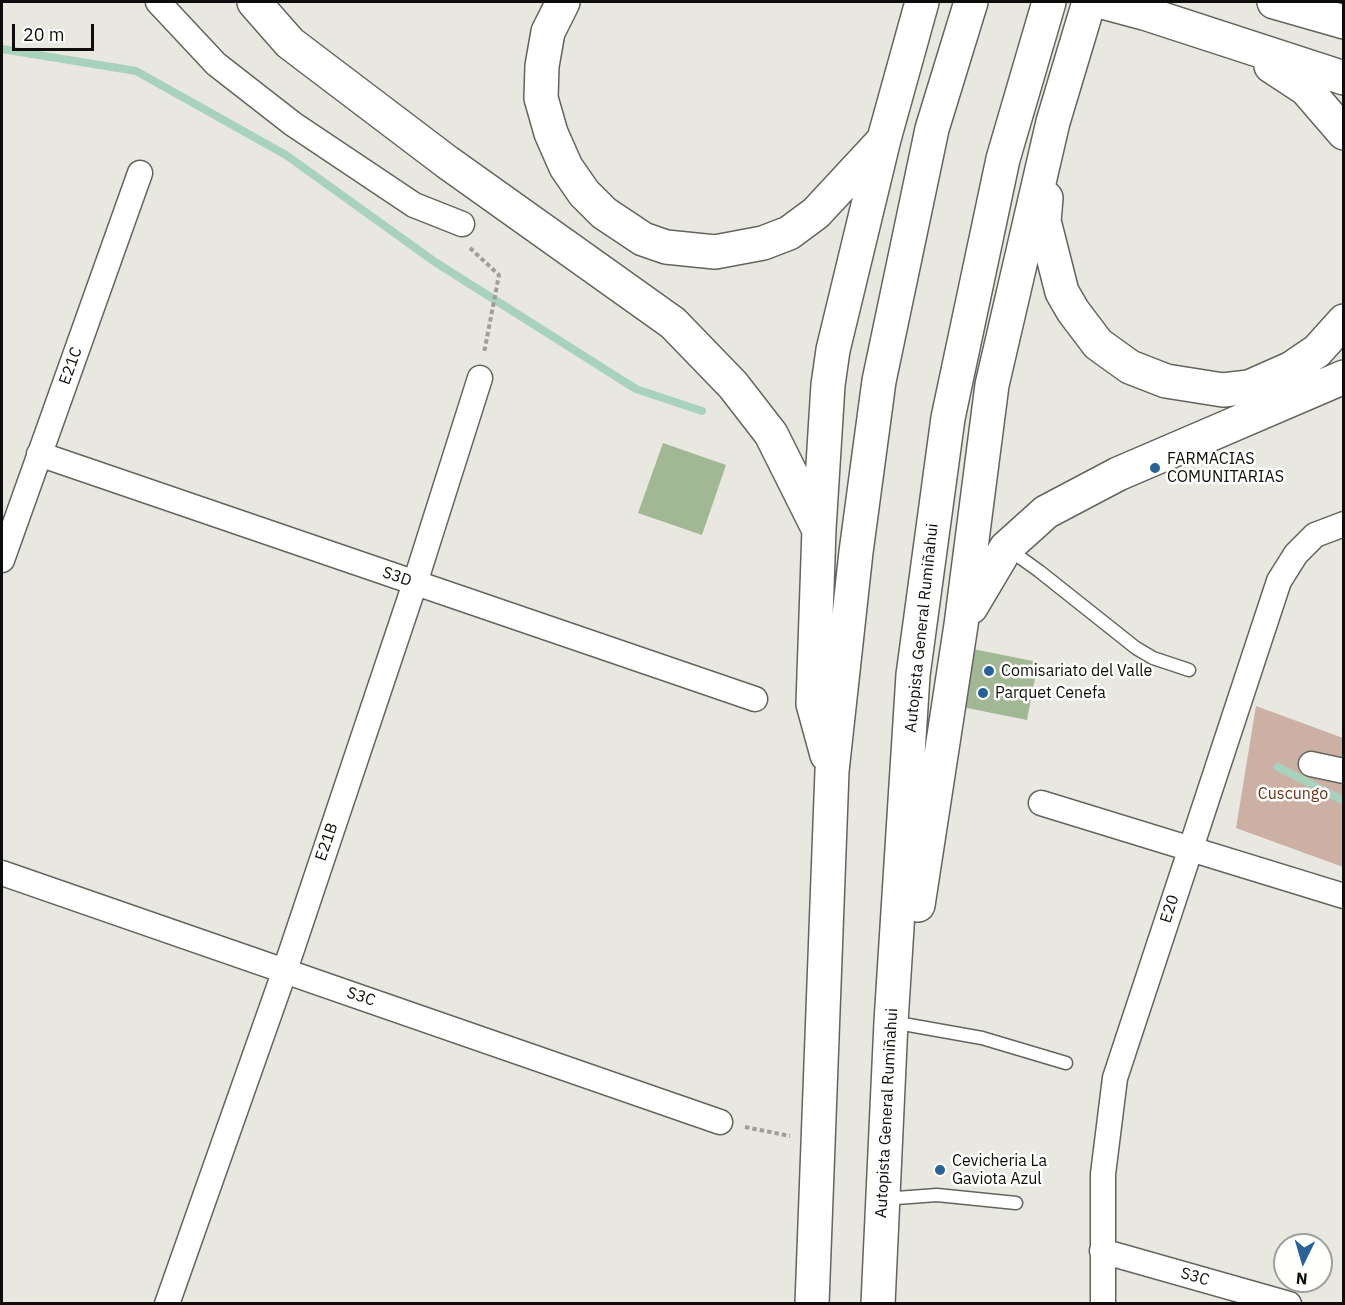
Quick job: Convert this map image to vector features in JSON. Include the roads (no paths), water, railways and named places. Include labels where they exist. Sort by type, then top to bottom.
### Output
[{"type":"highway","points":[[254,2],[299,50],[447,162],[674,323],[733,385],[771,434],[819,529]]},
{"type":"highway","points":[[563,2],[548,32],[542,66],[542,98],[551,133],[566,167],[584,193],[604,213],[643,239],[666,247],[715,252],[763,243],[789,233],[816,213],[884,140]]},
{"type":"highway","points":[[832,771],[813,704],[823,434],[833,350],[884,140],[922,2]]},
{"type":"highway","points":[[812,1304],[832,771],[856,552],[879,381],[932,129],[971,2]]},
{"type":"highway","name":"Autopista General Rumiñahui","points":[[878,1304],[891,1022],[913,675],[948,418],[1003,159],[1049,2]]},
{"type":"highway","points":[[896,949],[910,930],[916,913],[961,625],[992,385],[1053,122],[1089,2]]},
{"type":"highway","points":[[1103,2],[1144,12],[1344,78]]},
{"type":"highway","points":[[1274,2],[1344,22]]},
{"type":"highway","points":[[1242,46],[1306,89],[1344,133]]},
{"type":"highway","points":[[1053,122],[1044,221],[1062,291],[1073,311],[1098,344],[1130,367],[1166,381],[1223,390],[1249,387],[1292,368],[1317,351],[1344,321]]},
{"type":"highway","points":[[961,625],[1006,548],[1046,512],[1108,479],[1344,377]]},
{"type":"street","points":[[158,2],[216,64],[293,124],[414,205],[462,224]]},
{"type":"street","name":"E21C","points":[[2,560],[140,173]]},
{"type":"street","name":"E21B","points":[[167,1304],[285,970],[480,378]]},
{"type":"street","name":"S3D","points":[[39,454],[755,699]]},
{"type":"street","name":"E20","points":[[1103,1304],[1102,1174],[1115,1078],[1189,849],[1280,581],[1296,554],[1315,535],[1344,524]]},
{"type":"street","points":[[1311,764],[1344,771]]},
{"type":"street","points":[[1041,803],[1344,896]]},
{"type":"street","name":"S3C","points":[[2,873],[720,1122]]},
{"type":"street","name":"S3C","points":[[1102,1251],[1288,1304]]},
{"type":"lane","points":[[1006,548],[1039,571],[1136,648],[1153,658],[1189,670]]},
{"type":"lane","points":[[891,1022],[982,1038],[1066,1063]]},
{"type":"lane","points":[[883,1199],[937,1195],[1016,1203]]},
{"type":"waterway","points":[[2,49],[136,71],[286,155],[435,262],[636,389],[702,411]]},
{"type":"waterway","points":[[1278,767],[1344,801]]},
{"type":"place","name":"FARMACIAS COMUNITARIAS","points":[[1155,468]]},
{"type":"place","name":"Comisariato del Valle","points":[[989,671]]},
{"type":"place","name":"Parquet Cenefa","points":[[983,693]]},
{"type":"place","name":"Cevicheria La Gaviota Azul","points":[[940,1170]]},
{"type":"park label","name":"Cuscungo","points":[[1293,794]]}]
